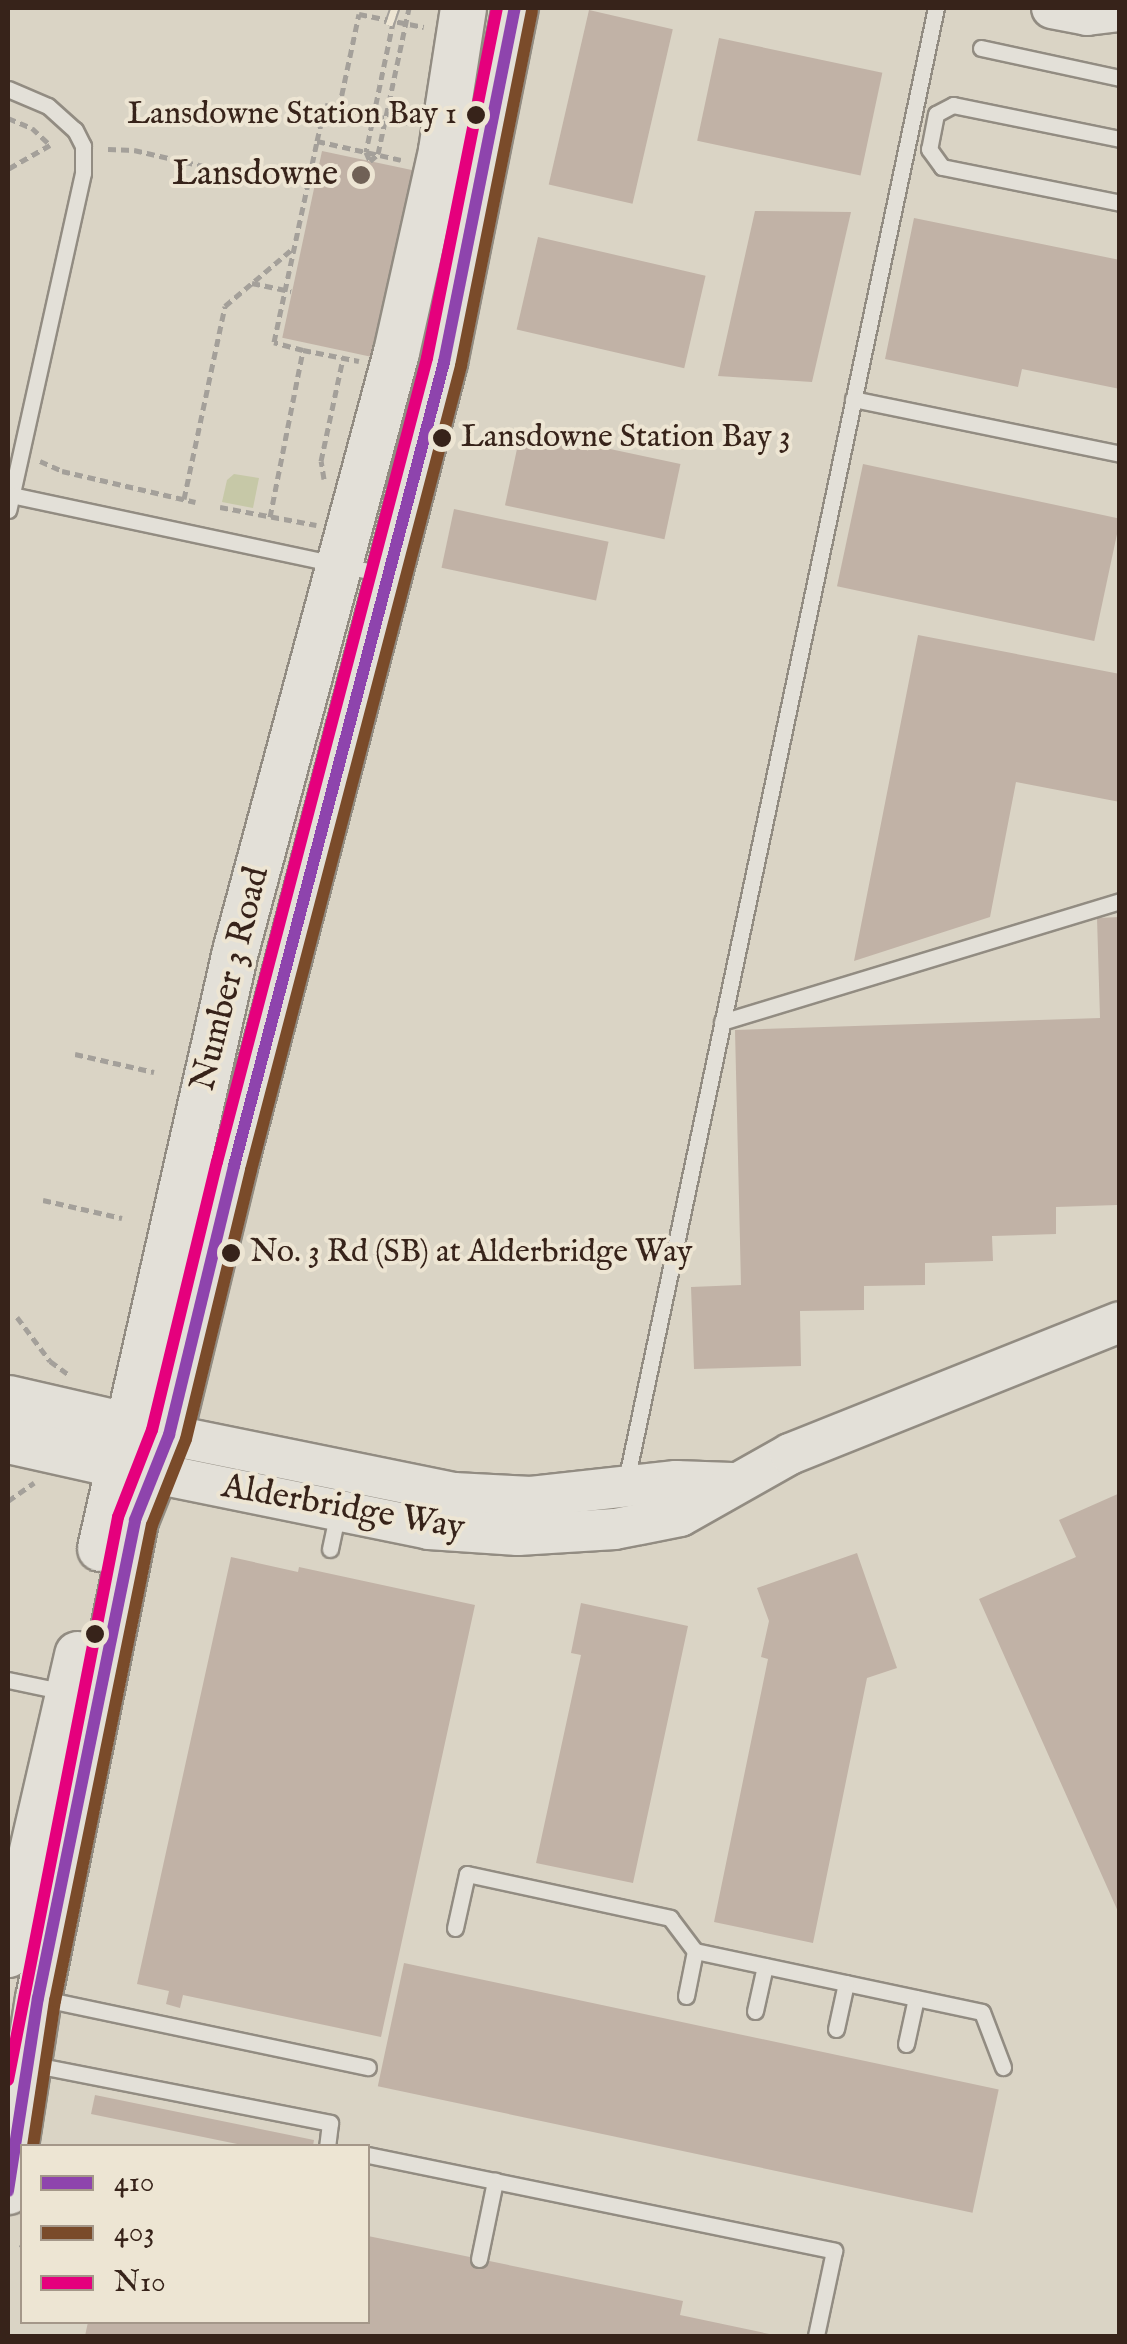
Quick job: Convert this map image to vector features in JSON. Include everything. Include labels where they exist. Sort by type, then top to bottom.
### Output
[{"type":"main road","name":"Number 3 Road","points":[[8,1954],[69,1692],[143,1449],[444,362],[516,8]]},
{"type":"main road","name":"Number 3 Road","points":[[8,2191],[38,1998],[136,1520],[143,1449],[235,951],[334,546],[396,352],[441,150],[450,18]]},
{"type":"main road","name":"Alderbridge Way","points":[[8,1398],[143,1449]]},
{"type":"main road","name":"Alderbridge Way","points":[[8,1440],[143,1449]]},
{"type":"street","points":[[1052,8],[1087,15],[1120,11]]},
{"type":"street","name":"Alderbridge Way","points":[[143,1449],[454,1493],[530,1497],[680,1516],[790,1454],[1120,1322]]},
{"type":"street","name":"Alderbridge Way","points":[[143,1449],[334,1530],[429,1529],[500,1534],[620,1509]]},
{"type":"lane","points":[[620,1509],[936,8]]},
{"type":"lane","points":[[981,48],[1120,78]]},
{"type":"lane","points":[[8,89],[48,106],[75,130],[83,146],[82,173],[9,503],[334,546],[388,575]]},
{"type":"lane","points":[[1120,138],[953,105],[936,114],[929,149],[942,167],[1120,203]]},
{"type":"lane","points":[[854,399],[1120,454]]},
{"type":"lane","points":[[722,1022],[1120,901]]},
{"type":"lane","points":[[8,1680],[69,1692]]},
{"type":"lane","points":[[455,1928],[467,1874],[670,1918],[695,1950],[982,2012],[1003,2068]]},
{"type":"lane","points":[[686,1996],[695,1950]]},
{"type":"lane","points":[[755,2010],[766,1966]]},
{"type":"lane","points":[[836,2029],[846,1983]]},
{"type":"lane","points":[[38,1998],[368,2066]]},
{"type":"lane","points":[[906,2044],[916,1998]]},
{"type":"lane","points":[[26,2064],[330,2123],[326,2144]]},
{"type":"lane","points":[[370,2155],[834,2250],[816,2336]]},
{"type":"lane","points":[[479,2259],[495,2181]]},
{"type":"path","points":[[396,8],[366,152],[370,161],[378,154],[409,8]]},
{"type":"path","points":[[339,108],[359,14],[406,23],[450,18]]},
{"type":"path","points":[[360,362],[274,342],[325,105],[421,126]]},
{"type":"path","points":[[8,118],[32,128],[50,145],[8,169]]},
{"type":"path","points":[[317,142],[366,152]]},
{"type":"path","points":[[108,149],[206,166],[263,184]]},
{"type":"path","points":[[378,154],[406,161]]},
{"type":"path","points":[[184,499],[225,306],[293,248]]},
{"type":"path","points":[[252,283],[288,290]]},
{"type":"path","points":[[270,517],[303,350]]},
{"type":"path","points":[[326,488],[321,460],[344,358]]},
{"type":"path","points":[[210,376],[220,378]]},
{"type":"path","points":[[284,391],[295,393]]},
{"type":"path","points":[[40,461],[62,471],[195,502]]},
{"type":"path","points":[[220,508],[270,517],[334,546]]},
{"type":"path","points":[[76,1054],[154,1072]]},
{"type":"path","points":[[43,1200],[122,1218]]},
{"type":"path","points":[[17,1317],[50,1361],[74,1379]]},
{"type":"path","points":[[8,1501],[40,1478]]},
{"type":"green space","points":[[234,474],[259,478],[253,508],[222,502],[227,480]]},
{"type":"building","points":[[589,10],[673,29],[633,204],[549,184]]},
{"type":"building","points":[[719,38],[882,73],[861,175],[697,141]]},
{"type":"building","points":[[322,151],[419,172],[379,358],[282,338]]},
{"type":"building","points":[[755,211],[851,212],[812,382],[718,376]]},
{"type":"building","points":[[914,218],[1120,260],[1120,389],[1022,369],[1018,387],[885,359]]},
{"type":"building","points":[[538,237],[706,276],[684,368],[517,330]]},
{"type":"building","points":[[521,430],[680,464],[664,539],[505,505]]},
{"type":"building","points":[[863,464],[1120,519],[1094,641],[837,586]]},
{"type":"building","points":[[454,509],[609,542],[596,601],[442,568]]},
{"type":"building","points":[[918,635],[1120,674],[1120,802],[1016,782],[990,917],[854,961]]},
{"type":"building","points":[[1120,917],[1117,1205],[1056,1207],[1056,1234],[992,1236],[993,1261],[925,1263],[925,1285],[864,1286],[864,1310],[800,1311],[801,1366],[694,1369],[691,1287],[741,1285],[735,1030],[1100,1018],[1097,918]]},
{"type":"building","points":[[1120,1493],[1120,1916],[979,1599],[1076,1557],[1059,1520]]},
{"type":"building","points":[[857,1553],[897,1668],[867,1678],[813,1943],[714,1922],[768,1659],[761,1657],[769,1621],[757,1588]]},
{"type":"building","points":[[231,1557],[298,1572],[299,1567],[475,1605],[381,2037],[183,1995],[180,2008],[166,2004],[169,1991],[137,1984]]},
{"type":"building","points":[[581,1603],[688,1626],[633,1883],[536,1863],[581,1655],[571,1653]]},
{"type":"building","points":[[404,1963],[999,2089],[973,2213],[378,2086]]},
{"type":"building","points":[[95,2095],[314,2140],[313,2144],[237,2144],[91,2114]]},
{"type":"building","points":[[370,2236],[683,2301],[680,2315],[779,2336],[85,2336],[88,2324],[370,2324]]},
{"type":"railway","points":[[389,25],[395,8]]},
{"type":"transit line","name":"N10","points":[[8,2080],[118,1517],[152,1430],[217,1162],[427,358],[497,8]]},
{"type":"transit line","name":"410","points":[[8,2191],[38,1998],[135,1520],[169,1435],[234,1166],[444,362],[515,8]]},
{"type":"transit line","name":"403","points":[[33,2144],[55,2001],[152,1525],[186,1439],[251,1170],[461,366],[532,11]]},
{"type":"place","name":"Lansdowne Station Bay 1","points":[[476,115]]},
{"type":"place","name":"Lansdowne","points":[[361,175]]},
{"type":"place","name":"Lansdowne Station Bay 3","points":[[442,438]]},
{"type":"place","name":"No. 3 Rd (SB) at Alderbridge Way","points":[[231,1253]]}]
